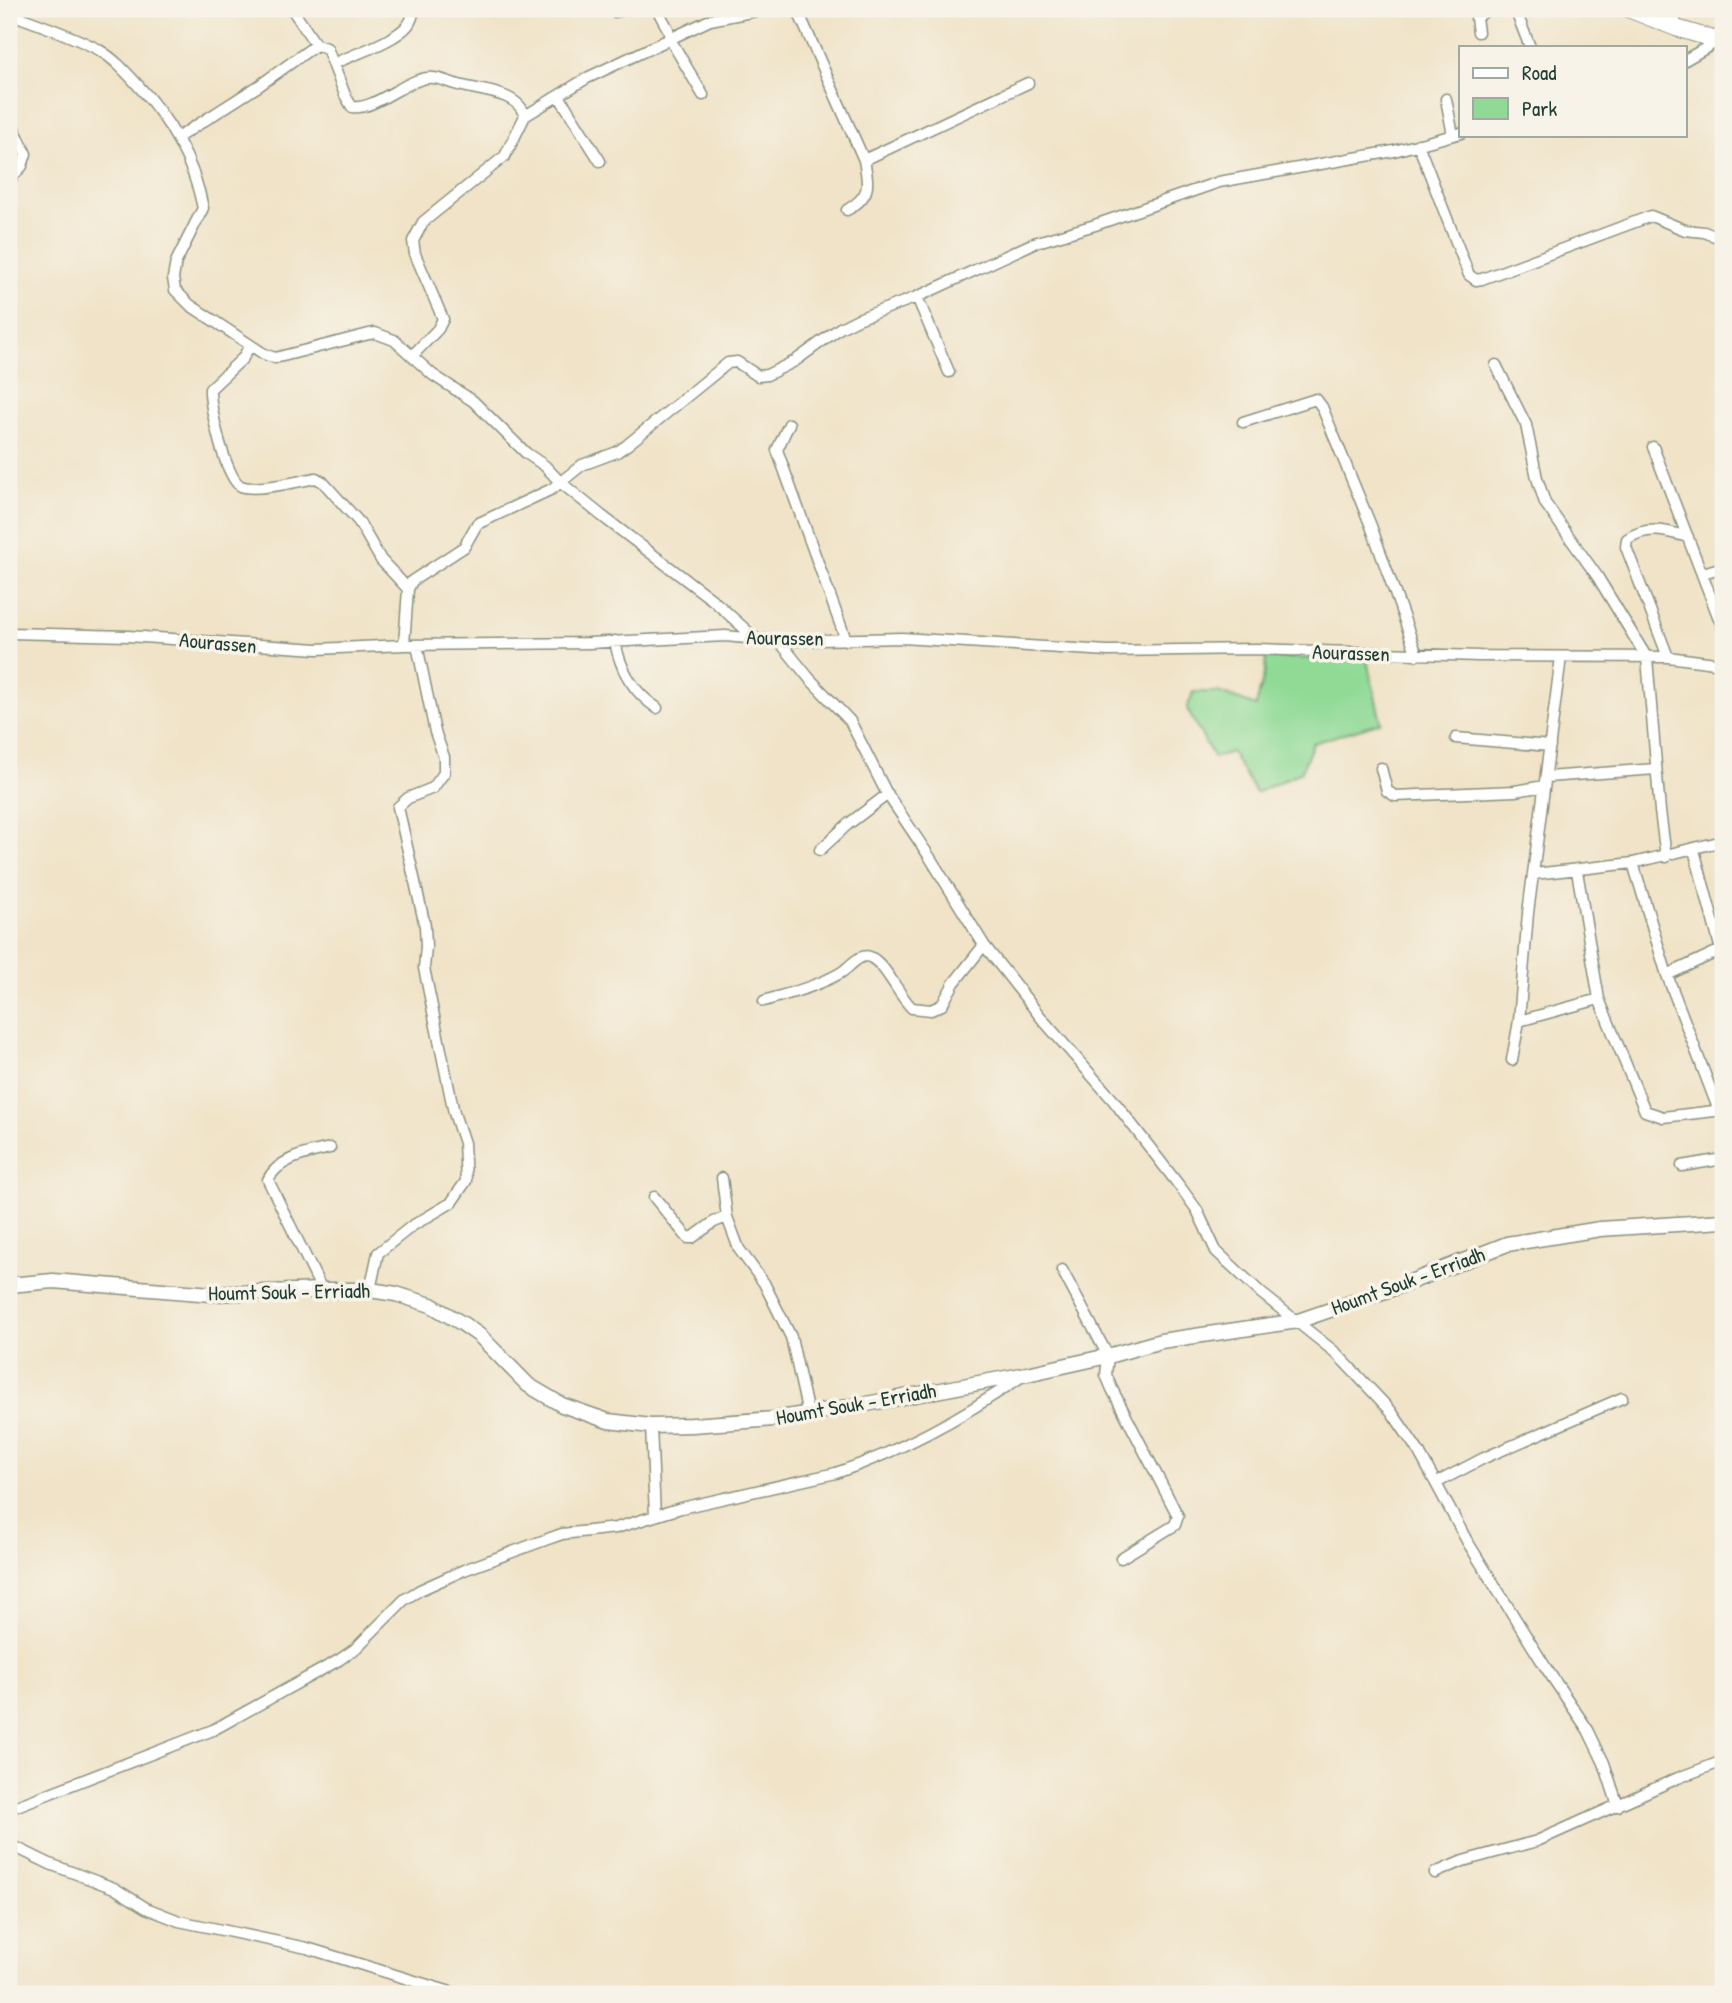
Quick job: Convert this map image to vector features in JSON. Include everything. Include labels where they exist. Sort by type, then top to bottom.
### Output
[{"type":"main road","points":[[1628,9],[1676,28],[1721,37]]},
{"type":"street","points":[[292,9],[316,45],[327,48],[352,107],[366,105],[430,77],[499,95],[520,107],[525,116]]},
{"type":"street","points":[[333,64],[396,35],[408,26],[414,9]]},
{"type":"street","points":[[610,9],[615,12],[629,9]]},
{"type":"street","points":[[657,9],[670,39],[702,95]]},
{"type":"street","points":[[412,356],[438,330],[443,318],[415,254],[413,241],[416,232],[432,214],[505,156],[525,116],[587,78],[710,20],[766,9]]},
{"type":"street","points":[[797,9],[864,160],[868,179],[866,192],[862,201],[847,210]]},
{"type":"street","points":[[1478,32],[1476,18],[1488,9]]},
{"type":"street","points":[[1515,9],[1530,46]]},
{"type":"street","points":[[1674,9],[1676,28]]},
{"type":"street","points":[[9,13],[98,49],[119,64],[153,99],[177,138],[194,176],[204,208],[176,262],[173,278],[174,290],[190,305],[250,345],[275,358],[375,333],[394,340],[433,375],[487,413],[526,453],[545,466],[560,482],[688,580],[756,639]]},
{"type":"street","points":[[1686,59],[1721,37]]},
{"type":"street","points":[[177,138],[260,85],[316,45]]},
{"type":"street","points":[[864,160],[1028,83]]},
{"type":"street","points":[[559,96],[600,161]]},
{"type":"street","points":[[404,645],[408,589],[419,575],[464,547],[477,524],[552,489],[582,465],[617,452],[728,363],[737,362],[758,376],[767,374],[795,361],[840,328],[917,297],[1034,243],[1095,225],[1195,189],[1252,175],[1360,157],[1457,134],[1446,99]]},
{"type":"street","points":[[9,117],[26,154],[22,166],[9,180]]},
{"type":"street","points":[[1418,144],[1469,275],[1476,280],[1651,216],[1685,230],[1704,232],[1723,239]]},
{"type":"street","points":[[917,297],[949,372]]},
{"type":"street","points":[[250,345],[243,358],[210,389],[209,401],[234,480],[244,487],[273,486],[316,478],[323,482],[359,522],[381,560],[408,589]]},
{"type":"street","points":[[1496,365],[1526,425],[1545,503],[1597,576],[1647,658],[1666,856]]},
{"type":"street","points":[[1243,422],[1316,399],[1322,407],[1371,526],[1417,655]]},
{"type":"street","points":[[789,424],[777,450],[846,640]]},
{"type":"street","points":[[1653,447],[1723,629]]},
{"type":"street","points":[[1668,657],[1626,547],[1627,538],[1651,529],[1688,537]]},
{"type":"street","points":[[1703,573],[1723,567]]},
{"type":"street","name":"Aourassen","points":[[9,633],[128,636],[286,649],[724,636],[779,641],[902,638],[1108,651],[1257,649],[1417,655],[1668,657],[1721,663]]},
{"type":"street","points":[[615,641],[618,660],[639,696],[657,708]]},
{"type":"street","points":[[779,641],[809,678],[850,721],[888,794],[984,945],[1043,1020],[1113,1100],[1181,1188],[1197,1210],[1216,1251],[1261,1293],[1298,1321],[1356,1372],[1391,1411],[1419,1452],[1467,1541],[1588,1730],[1604,1763],[1618,1806]]},
{"type":"street","points":[[370,1290],[378,1253],[412,1226],[451,1203],[466,1181],[464,1143],[454,1113],[424,968],[425,926],[398,807],[403,801],[433,788],[444,774],[444,757],[435,733],[417,645]]},
{"type":"street","points":[[1512,1060],[1519,1021],[1524,948],[1561,657]]},
{"type":"street","points":[[1456,738],[1550,746]]},
{"type":"street","points":[[1381,768],[1387,791],[1395,796],[1515,791],[1546,782],[1656,769]]},
{"type":"street","points":[[820,850],[847,825],[888,794]]},
{"type":"street","points":[[1534,874],[1633,863],[1723,842]]},
{"type":"street","points":[[1667,975],[1722,949],[1694,850]]},
{"type":"street","points":[[1577,871],[1599,999],[1645,1111],[1663,1117],[1721,1110],[1667,975],[1633,863]]},
{"type":"street","points":[[764,1001],[798,991],[841,972],[863,957],[870,957],[881,967],[912,1008],[936,1009],[942,1005],[954,983],[984,945]]},
{"type":"street","points":[[1519,1021],[1599,999]]},
{"type":"street","points":[[322,1290],[268,1180],[272,1171],[299,1156],[330,1148]]},
{"type":"street","points":[[1682,1166],[1723,1159]]},
{"type":"street","points":[[722,1178],[727,1217],[739,1249],[764,1283],[791,1337],[808,1414]]},
{"type":"street","points":[[654,1197],[688,1238],[727,1217]]},
{"type":"street","name":"Houmt Souk - Erriadh","points":[[9,1285],[53,1281],[212,1294],[370,1290],[396,1294],[431,1305],[480,1336],[528,1385],[562,1405],[608,1421],[651,1426],[721,1423],[808,1414],[1027,1374],[1161,1341],[1298,1321],[1400,1286],[1507,1244],[1600,1229],[1723,1221]]},
{"type":"street","points":[[1062,1270],[1108,1356],[1106,1375],[1176,1510],[1178,1520],[1175,1525],[1121,1558]]},
{"type":"street","points":[[10,1810],[213,1730],[339,1660],[355,1649],[400,1604],[420,1590],[464,1570],[562,1534],[616,1528],[860,1465],[933,1433],[1027,1374]]},
{"type":"street","points":[[1436,1483],[1484,1458],[1622,1398]]},
{"type":"street","points":[[651,1426],[655,1516]]},
{"type":"street","points":[[1435,1873],[1463,1861],[1528,1844],[1723,1761]]},
{"type":"street","points":[[9,1844],[50,1864],[114,1888],[146,1908],[179,1921],[307,1948],[457,1994]]},
{"type":"green space","points":[[1266,657],[1367,660],[1381,722],[1313,743],[1301,772],[1256,793],[1231,752],[1214,758],[1187,709],[1193,692],[1218,692],[1256,706]]}]
